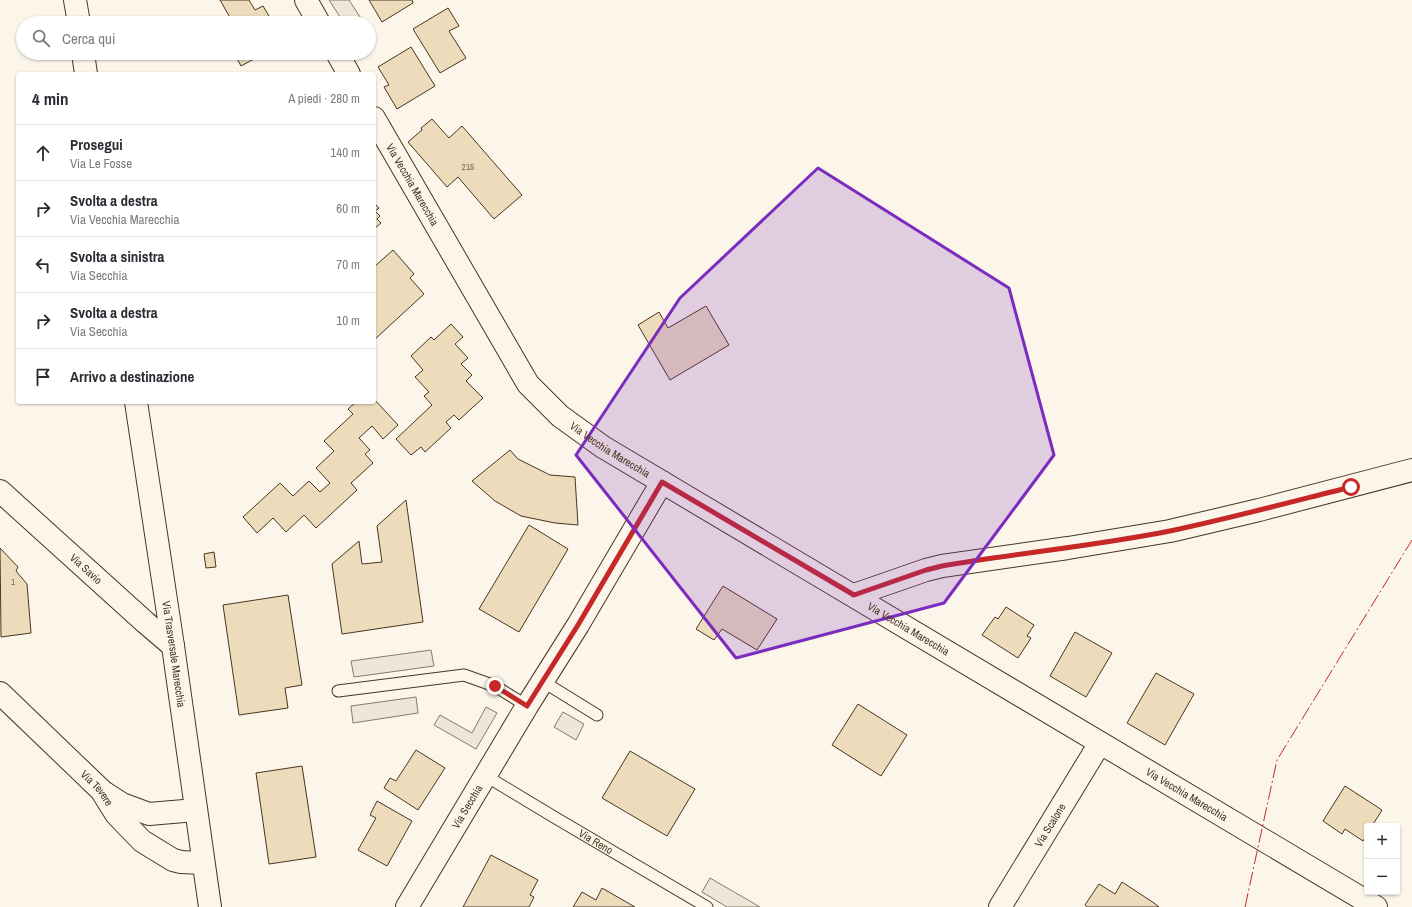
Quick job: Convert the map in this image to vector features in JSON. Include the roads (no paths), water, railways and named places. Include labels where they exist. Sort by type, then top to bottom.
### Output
[{"type":"street","points":[[75,0],[78,16]]},
{"type":"street","points":[[306,0],[315,16]]},
{"type":"street","points":[[84,60],[86,72]]},
{"type":"street","points":[[340,60],[348,72]]},
{"type":"street","name":"Via Vecchia Marecchia","points":[[376,121],[528,384],[560,416],[603,447],[1376,907]]},
{"type":"street","name":"Via Trasversale Marecchia","points":[[136,404],[173,646],[210,907]]},
{"type":"street","points":[[854,595],[926,570],[942,566],[1068,548],[1170,531],[1259,510],[1412,470]]},
{"type":"street","name":"Via Secchia","points":[[407,907],[542,681],[578,625],[662,482]]},
{"type":"street","name":"Via Savio","points":[[0,491],[173,646]]},
{"type":"street","name":"Via Tevere","points":[[0,693],[101,790],[116,814],[142,842],[173,860],[203,863]]},
{"type":"street","name":"Via Scalone","points":[[1000,907],[1100,743]]},
{"type":"street","points":[[101,790],[122,804],[149,814],[196,810]]},
{"type":"lane","points":[[338,691],[464,675],[495,686],[527,706]]},
{"type":"lane","points":[[542,681],[597,715]]},
{"type":"lane","name":"Via Reno","points":[[486,776],[707,907]]}]
